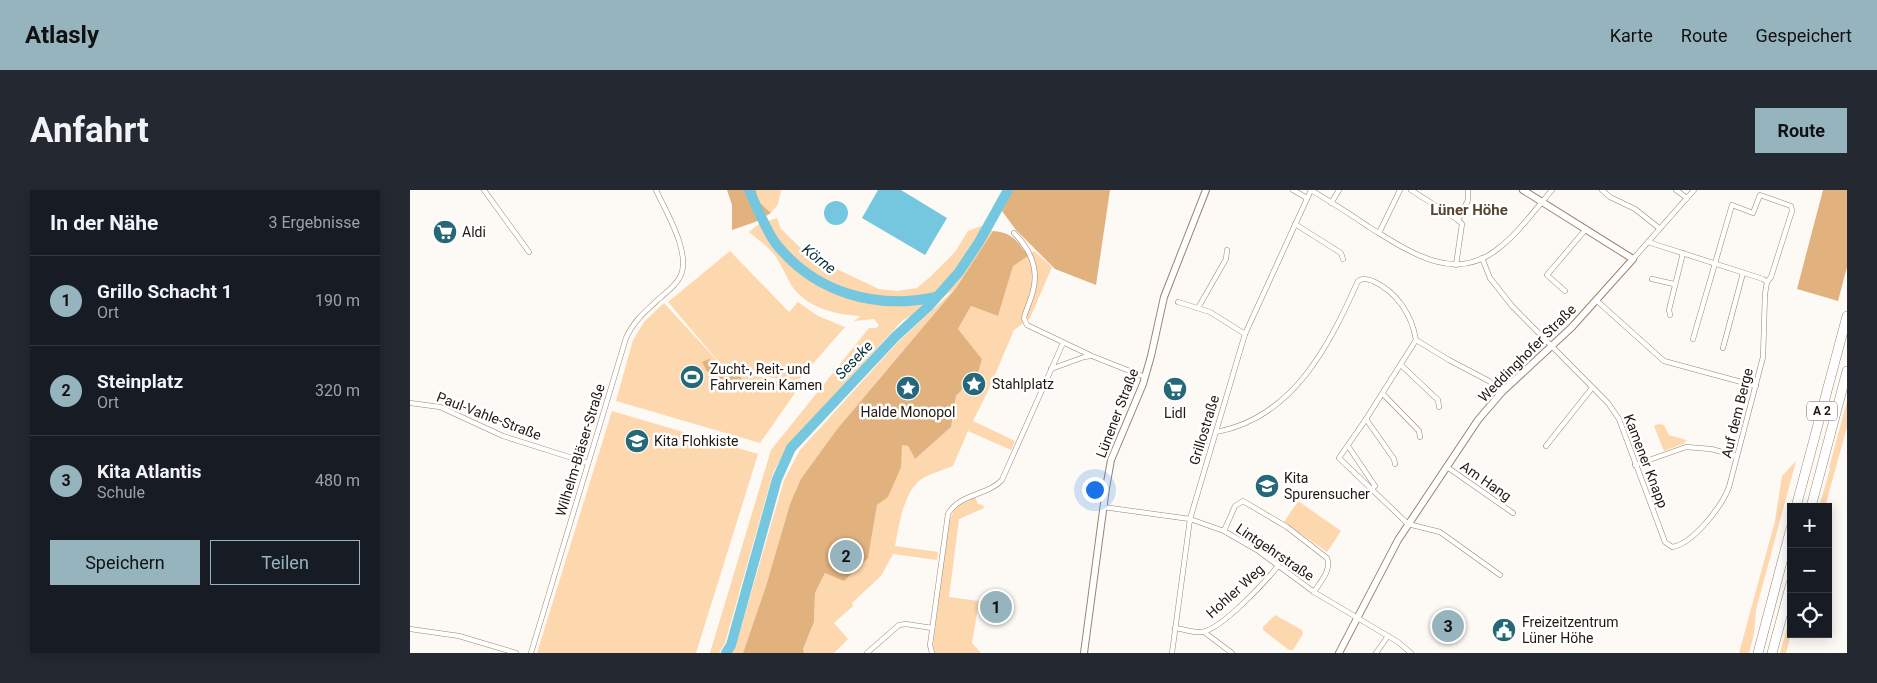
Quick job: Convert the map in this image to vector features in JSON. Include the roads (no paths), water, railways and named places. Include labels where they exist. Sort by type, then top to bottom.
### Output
[{"type":"highway","name":"A 2","points":[[1797,503],[1847,316]]},
{"type":"highway","name":"A 2","points":[[1812,503],[1847,370]]},
{"type":"highway","points":[[1758,653],[1787,543]]},
{"type":"highway","points":[[1772,653],[1788,593]]},
{"type":"street","points":[[484,190],[529,252]]},
{"type":"street","name":"Wilhelm-Bläser-Straße","points":[[531,653],[630,329],[640,316],[676,283],[682,272],[683,254],[656,190]]},
{"type":"street","name":"Lünener Straße","points":[[1084,653],[1108,473],[1115,448],[1145,377],[1164,297],[1206,190]]},
{"type":"street","points":[[1293,190],[1307,198]]},
{"type":"street","points":[[1311,190],[1418,256],[1442,263],[1456,264],[1482,258],[1494,252],[1511,237],[1552,190]]},
{"type":"street","name":"Grillostraße","points":[[1172,653],[1190,519],[1245,334],[1311,190]]},
{"type":"street","points":[[1332,203],[1339,190]]},
{"type":"street","points":[[1379,233],[1400,190]]},
{"type":"street","points":[[1411,190],[1462,224],[1456,264]]},
{"type":"street","points":[[1458,220],[1468,200],[1468,190]]},
{"type":"street","points":[[1523,190],[1633,259]]},
{"type":"street","points":[[1602,190],[1610,197],[1635,209],[1660,228]]},
{"type":"street","points":[[1676,190],[1687,198]]},
{"type":"street","name":"Weddinghofer Straße","points":[[1339,653],[1382,568],[1408,524],[1478,420],[1502,392],[1552,347],[1694,190]]},
{"type":"street","name":"Auf dem Berge","points":[[1669,546],[1675,547],[1692,536],[1722,502],[1729,487],[1756,386],[1764,348],[1767,282],[1771,277],[1792,211],[1791,206],[1760,195],[1752,213],[1732,205],[1714,264]]},
{"type":"street","points":[[1295,224],[1341,254],[1343,259]]},
{"type":"street","points":[[1565,292],[1547,276],[1586,229]]},
{"type":"street","points":[[1014,233],[1031,255],[1035,273],[1035,284],[1025,313],[1025,322],[1031,328],[1063,343],[1145,377]]},
{"type":"street","points":[[1648,242],[1767,282]]},
{"type":"street","points":[[1198,308],[1226,260],[1227,250]]},
{"type":"street","points":[[1670,315],[1669,310],[1674,284],[1683,253]]},
{"type":"street","name":"Kamener Knapp","points":[[1482,258],[1490,278],[1512,306],[1608,404],[1619,419],[1665,542],[1669,546]]},
{"type":"street","points":[[1693,339],[1714,264]]},
{"type":"street","points":[[1723,348],[1743,273]]},
{"type":"street","points":[[1216,432],[1245,424],[1266,413],[1286,397],[1317,360],[1333,334],[1358,281],[1368,279],[1379,284],[1394,294],[1406,312],[1415,331],[1416,340],[1366,420],[1338,458],[1408,524],[1440,532],[1500,575]]},
{"type":"street","points":[[1652,279],[1674,284]]},
{"type":"street","points":[[1596,300],[1664,361],[1684,368],[1756,386]]},
{"type":"street","points":[[1178,302],[1210,312],[1245,334]]},
{"type":"street","points":[[1416,340],[1489,381],[1502,392]]},
{"type":"street","points":[[932,653],[930,645],[948,514],[959,501],[993,487],[1002,480],[1063,343]]},
{"type":"street","points":[[1051,369],[1092,356]]},
{"type":"street","points":[[1401,365],[1438,400],[1439,406]]},
{"type":"street","points":[[1546,446],[1592,388]]},
{"type":"street","points":[[1383,394],[1419,431],[1420,437]]},
{"type":"street","name":"Paul-Vahle-Straße","points":[[410,403],[440,407],[504,436],[588,463]]},
{"type":"street","points":[[1366,420],[1394,459],[1395,464]]},
{"type":"street","points":[[1348,446],[1375,486],[1372,489]]},
{"type":"street","points":[[1635,465],[1686,446],[1711,449],[1738,456]]},
{"type":"street","name":"Am Hang","points":[[1447,467],[1513,513]]},
{"type":"street","name":"Lintgehrstraße","points":[[1224,531],[1235,506],[1243,502],[1288,527],[1325,555],[1329,561],[1327,570],[1314,592]]},
{"type":"street","name":"Lintgehrstraße","points":[[1103,507],[1190,519],[1224,531],[1257,550],[1314,592],[1388,636],[1411,653]]},
{"type":"street","name":"Hohler Weg","points":[[1175,628],[1204,632],[1220,623],[1263,584],[1278,566]]},
{"type":"street","points":[[867,653],[899,625],[906,624],[932,628]]},
{"type":"street","points":[[410,630],[459,636],[516,653]]},
{"type":"street","points":[[1204,632],[1232,653]]},
{"type":"street","points":[[1376,653],[1388,636]]},
{"type":"water","points":[[878,190],[901,190],[947,218],[925,255],[862,218]]},
{"type":"water","points":[[836,201],[845,204],[848,213],[845,222],[836,225],[827,222],[824,213],[827,204]]},
{"type":"waterway","name":"Körne","points":[[749,190],[777,245],[793,262],[829,286],[849,294],[870,299],[891,301],[936,297]]},
{"type":"waterway","name":"Seseke","points":[[726,653],[731,645],[777,479],[791,448],[895,337],[929,306],[959,272],[979,242],[1008,190]]},
{"type":"place","name":"Aldi","points":[[445,232]]},
{"type":"place","name":"Zucht-, Reit- und Fahrverein Kamen","points":[[692,377]]},
{"type":"place","name":"Stahlplatz","points":[[974,384]]},
{"type":"place","name":"Halde Monopol","points":[[908,388]]},
{"type":"place","name":"Lidl","points":[[1175,389]]},
{"type":"place","name":"Kita Flohkiste","points":[[637,441]]},
{"type":"place","name":"Kita Spurensucher","points":[[1267,486]]},
{"type":"place","name":"Steinplatz","points":[[846,556]]},
{"type":"place","name":"Grillo Schacht 1","points":[[996,607]]},
{"type":"place","name":"Kita Atlantis","points":[[1448,626]]},
{"type":"place","name":"Freizeitzentrum Lüner Höhe","points":[[1504,630]]},
{"type":"district","name":"Lüner Höhe","points":[[1469,210]]}]
